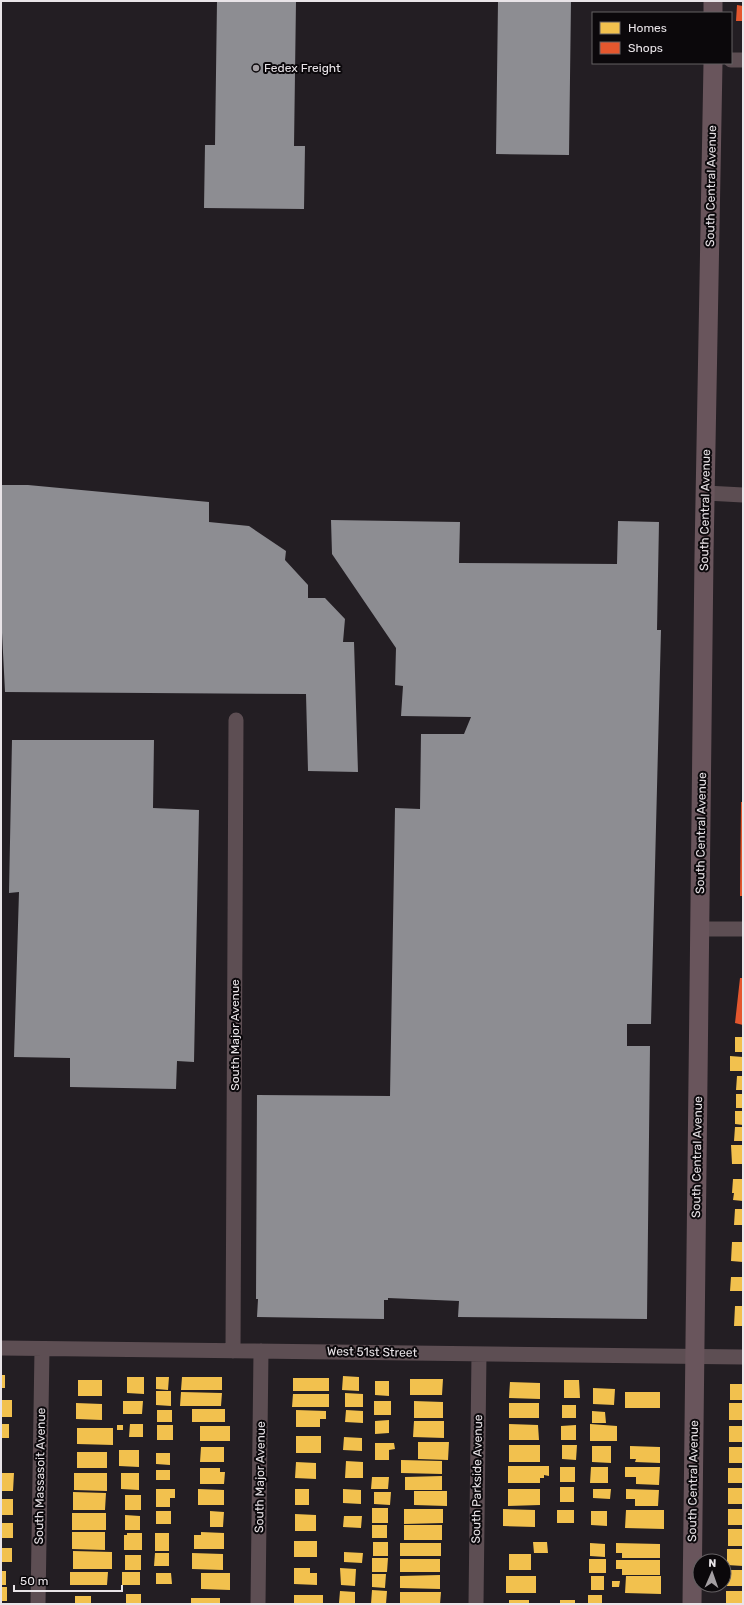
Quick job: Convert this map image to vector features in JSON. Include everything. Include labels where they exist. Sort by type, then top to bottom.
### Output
[{"type":"main road","points":[[713,1],[713,12]]},
{"type":"main road","name":"South Central Avenue","points":[[692,1604],[713,64]]},
{"type":"street","points":[[732,60],[743,60]]},
{"type":"street","points":[[706,494],[743,495]]},
{"type":"street","name":"South Major Avenue","points":[[233,1351],[236,720]]},
{"type":"street","points":[[700,929],[743,929]]},
{"type":"street","name":"West 51st Street","points":[[1,1348],[743,1357]]},
{"type":"street","name":"South Massasoit Avenue","points":[[38,1604],[42,1349]]},
{"type":"street","name":"South Major Avenue","points":[[258,1604],[261,1351]]},
{"type":"street","name":"South Parkside Avenue","points":[[476,1604],[479,1354]]},
{"type":"building: Homes","points":[[735,1037],[743,1037],[743,1052],[735,1052]]},
{"type":"building: Homes","points":[[730,1056],[743,1057],[743,1071],[730,1071]]},
{"type":"building: Homes","points":[[737,1076],[743,1076],[743,1090],[736,1090]]},
{"type":"building: Homes","points":[[736,1094],[743,1094],[743,1108],[736,1108]]},
{"type":"building: Homes","points":[[735,1111],[743,1111],[743,1125],[735,1124]]},
{"type":"building: Homes","points":[[735,1127],[743,1127],[743,1141],[734,1141]]},
{"type":"building: Homes","points":[[731,1145],[743,1145],[743,1164],[732,1164]]},
{"type":"building: Homes","points":[[733,1179],[743,1179],[743,1201],[733,1200]]},
{"type":"building: Homes","points":[[735,1209],[743,1209],[743,1225],[734,1225]]},
{"type":"building: Homes","points":[[732,1242],[743,1242],[743,1262],[731,1261]]},
{"type":"building: Homes","points":[[731,1277],[743,1277],[743,1291],[730,1291]]},
{"type":"building: Homes","points":[[735,1306],[743,1306],[743,1326],[734,1326]]},
{"type":"building: Homes","points":[[1,1375],[5,1375],[5,1388],[1,1388]]},
{"type":"building: Homes","points":[[343,1376],[359,1377],[359,1391],[342,1390]]},
{"type":"building: Homes","points":[[127,1377],[144,1377],[144,1394],[127,1393]]},
{"type":"building: Homes","points":[[156,1377],[169,1377],[168,1390],[156,1389]]},
{"type":"building: Homes","points":[[182,1377],[222,1377],[222,1390],[181,1390]]},
{"type":"building: Homes","points":[[293,1378],[329,1378],[329,1391],[293,1391]]},
{"type":"building: Homes","points":[[410,1379],[443,1379],[442,1395],[410,1395]]},
{"type":"building: Homes","points":[[78,1380],[102,1380],[102,1396],[78,1396]]},
{"type":"building: Homes","points":[[564,1380],[579,1380],[580,1398],[564,1398]]},
{"type":"building: Homes","points":[[375,1381],[389,1381],[389,1396],[375,1395]]},
{"type":"building: Homes","points":[[510,1382],[540,1383],[540,1399],[509,1398]]},
{"type":"building: Homes","points":[[730,1384],[743,1384],[743,1400],[730,1400]]},
{"type":"building: Homes","points":[[593,1388],[615,1389],[614,1405],[593,1404]]},
{"type":"building: Homes","points":[[156,1391],[171,1391],[171,1406],[156,1405]]},
{"type":"building: Homes","points":[[181,1392],[222,1393],[221,1406],[180,1406]]},
{"type":"building: Homes","points":[[625,1392],[660,1392],[660,1408],[625,1408]]},
{"type":"building: Homes","points":[[345,1393],[363,1394],[363,1407],[345,1407]]},
{"type":"building: Homes","points":[[293,1394],[329,1394],[329,1407],[292,1407]]},
{"type":"building: Homes","points":[[1,1400],[12,1400],[12,1417],[1,1417]]},
{"type":"building: Homes","points":[[123,1401],[143,1401],[142,1414],[123,1414]]},
{"type":"building: Homes","points":[[374,1401],[391,1401],[391,1415],[374,1415]]},
{"type":"building: Homes","points":[[414,1401],[443,1402],[443,1418],[414,1418]]},
{"type":"building: Homes","points":[[76,1403],[102,1404],[102,1420],[76,1419]]},
{"type":"building: Homes","points":[[509,1403],[539,1403],[539,1418],[509,1418]]},
{"type":"building: Homes","points":[[729,1403],[743,1403],[743,1420],[729,1420]]},
{"type":"building: Homes","points":[[562,1405],[576,1405],[576,1418],[562,1418]]},
{"type":"building: Homes","points":[[192,1409],[225,1409],[225,1422],[192,1422]]},
{"type":"building: Homes","points":[[157,1410],[172,1410],[172,1422],[157,1422]]},
{"type":"building: Homes","points":[[296,1410],[326,1411],[326,1419],[320,1419],[320,1427],[296,1427]]},
{"type":"building: Homes","points":[[346,1410],[363,1411],[363,1423],[345,1422]]},
{"type":"building: Homes","points":[[592,1411],[605,1412],[606,1423],[592,1423]]},
{"type":"building: Homes","points":[[389,1420],[389,1433],[375,1434],[375,1421]]},
{"type":"building: Homes","points":[[414,1421],[444,1421],[444,1438],[413,1437]]},
{"type":"building: Homes","points":[[1,1424],[9,1424],[9,1438],[1,1438]]},
{"type":"building: Homes","points":[[130,1424],[143,1424],[143,1437],[129,1437]]},
{"type":"building: Homes","points":[[509,1424],[538,1425],[539,1440],[509,1440]]},
{"type":"building: Homes","points":[[590,1424],[617,1426],[617,1441],[590,1441]]},
{"type":"building: Homes","points":[[117,1425],[123,1425],[123,1430],[117,1430]]},
{"type":"building: Homes","points":[[157,1425],[173,1425],[173,1440],[157,1440]]},
{"type":"building: Homes","points":[[576,1425],[576,1440],[561,1440],[561,1426]]},
{"type":"building: Homes","points":[[200,1426],[230,1426],[230,1441],[200,1441]]},
{"type":"building: Homes","points":[[729,1426],[743,1426],[743,1442],[729,1442]]},
{"type":"building: Homes","points":[[77,1428],[113,1428],[113,1445],[77,1444]]},
{"type":"building: Homes","points":[[296,1436],[321,1436],[321,1453],[296,1453]]},
{"type":"building: Homes","points":[[344,1437],[362,1438],[362,1451],[343,1450]]},
{"type":"building: Homes","points":[[418,1442],[449,1442],[448,1460],[418,1459]]},
{"type":"building: Homes","points":[[375,1443],[394,1443],[395,1449],[389,1450],[389,1460],[375,1460]]},
{"type":"building: Homes","points":[[509,1445],[540,1445],[540,1462],[509,1462]]},
{"type":"building: Homes","points":[[562,1445],[577,1445],[576,1460],[562,1459]]},
{"type":"building: Homes","points":[[592,1446],[611,1446],[611,1463],[592,1462]]},
{"type":"building: Homes","points":[[630,1446],[660,1447],[660,1463],[635,1462],[636,1459],[630,1459]]},
{"type":"building: Homes","points":[[201,1447],[224,1447],[224,1462],[200,1462]]},
{"type":"building: Homes","points":[[729,1447],[743,1447],[743,1463],[729,1463]]},
{"type":"building: Homes","points":[[119,1450],[139,1450],[139,1467],[119,1466]]},
{"type":"building: Homes","points":[[77,1452],[107,1452],[107,1468],[77,1468]]},
{"type":"building: Homes","points":[[156,1453],[170,1453],[170,1465],[156,1464]]},
{"type":"building: Homes","points":[[401,1460],[442,1461],[442,1474],[401,1473]]},
{"type":"building: Homes","points":[[346,1461],[363,1462],[363,1478],[345,1478]]},
{"type":"building: Homes","points":[[296,1462],[316,1463],[316,1479],[295,1478]]},
{"type":"building: Homes","points":[[508,1466],[549,1466],[549,1476],[544,1475],[544,1478],[540,1478],[540,1483],[508,1483]]},
{"type":"building: Homes","points":[[560,1467],[575,1467],[575,1482],[560,1482]]},
{"type":"building: Homes","points":[[591,1467],[608,1467],[608,1483],[590,1483]]},
{"type":"building: Homes","points":[[625,1467],[660,1467],[659,1485],[636,1484],[636,1477],[625,1477]]},
{"type":"building: Homes","points":[[200,1468],[220,1468],[220,1472],[225,1472],[224,1484],[200,1484]]},
{"type":"building: Homes","points":[[728,1468],[743,1468],[743,1483],[728,1483]]},
{"type":"building: Homes","points":[[156,1470],[170,1470],[170,1480],[156,1480]]},
{"type":"building: Homes","points":[[1,1473],[14,1473],[13,1491],[1,1491]]},
{"type":"building: Homes","points":[[74,1473],[107,1473],[107,1491],[74,1490]]},
{"type":"building: Homes","points":[[121,1473],[139,1473],[139,1490],[121,1489]]},
{"type":"building: Homes","points":[[442,1476],[442,1490],[405,1490],[405,1477]]},
{"type":"building: Homes","points":[[372,1477],[389,1477],[388,1489],[371,1489]]},
{"type":"building: Homes","points":[[560,1487],[574,1487],[574,1502],[560,1502]]},
{"type":"building: Homes","points":[[728,1488],[743,1488],[743,1504],[728,1504]]},
{"type":"building: Homes","points":[[156,1489],[175,1489],[175,1498],[170,1498],[170,1507],[156,1507]]},
{"type":"building: Homes","points":[[198,1489],[224,1490],[224,1505],[198,1505]]},
{"type":"building: Homes","points":[[295,1489],[309,1489],[309,1505],[295,1505]]},
{"type":"building: Homes","points":[[343,1489],[361,1490],[361,1504],[343,1503]]},
{"type":"building: Homes","points":[[508,1489],[540,1489],[540,1505],[508,1506]]},
{"type":"building: Homes","points":[[593,1489],[611,1489],[610,1499],[593,1498]]},
{"type":"building: Homes","points":[[626,1489],[659,1490],[658,1506],[635,1506],[635,1499],[626,1499]]},
{"type":"building: Homes","points":[[414,1491],[447,1491],[447,1506],[414,1505]]},
{"type":"building: Homes","points":[[73,1492],[106,1493],[105,1510],[73,1510]]},
{"type":"building: Homes","points":[[374,1492],[391,1492],[390,1505],[374,1504]]},
{"type":"building: Homes","points":[[125,1495],[141,1495],[141,1510],[125,1510]]},
{"type":"building: Homes","points":[[1,1499],[13,1499],[13,1515],[1,1515]]},
{"type":"building: Homes","points":[[372,1508],[388,1508],[388,1523],[372,1523]]},
{"type":"building: Homes","points":[[404,1509],[443,1509],[443,1523],[404,1524]]},
{"type":"building: Homes","points":[[503,1509],[535,1510],[535,1527],[503,1526]]},
{"type":"building: Homes","points":[[728,1509],[743,1509],[743,1525],[728,1525]]},
{"type":"building: Homes","points":[[557,1510],[574,1510],[574,1523],[557,1523]]},
{"type":"building: Homes","points":[[626,1510],[664,1510],[664,1529],[625,1528]]},
{"type":"building: Homes","points":[[156,1511],[171,1511],[171,1524],[156,1524]]},
{"type":"building: Homes","points":[[210,1511],[224,1512],[223,1527],[210,1527]]},
{"type":"building: Homes","points":[[591,1511],[607,1511],[607,1526],[591,1525]]},
{"type":"building: Homes","points":[[72,1513],[106,1513],[106,1530],[72,1530]]},
{"type":"building: Homes","points":[[295,1514],[316,1515],[316,1531],[295,1531]]},
{"type":"building: Homes","points":[[125,1515],[140,1516],[140,1530],[125,1530]]},
{"type":"building: Homes","points":[[344,1516],[362,1516],[361,1528],[343,1527]]},
{"type":"building: Homes","points":[[1,1523],[13,1523],[13,1538],[1,1538]]},
{"type":"building: Homes","points":[[372,1525],[387,1525],[387,1538],[372,1538]]},
{"type":"building: Homes","points":[[404,1525],[442,1525],[442,1540],[404,1540]]},
{"type":"building: Homes","points":[[728,1529],[743,1529],[743,1546],[728,1546]]},
{"type":"building: Homes","points":[[72,1532],[105,1532],[105,1550],[72,1549]]},
{"type":"building: Homes","points":[[201,1532],[224,1533],[224,1549],[194,1549],[194,1535],[201,1535]]},
{"type":"building: Homes","points":[[127,1533],[142,1533],[142,1550],[124,1550],[124,1535],[127,1535]]},
{"type":"building: Homes","points":[[155,1533],[169,1533],[169,1551],[155,1551]]},
{"type":"building: Homes","points":[[294,1541],[317,1541],[317,1557],[294,1557]]},
{"type":"building: Homes","points":[[373,1542],[388,1542],[388,1556],[373,1556]]},
{"type":"building: Homes","points":[[533,1542],[547,1542],[548,1553],[534,1553]]},
{"type":"building: Homes","points":[[400,1543],[441,1543],[441,1556],[400,1556]]},
{"type":"building: Homes","points":[[590,1543],[605,1544],[605,1557],[590,1556]]},
{"type":"building: Homes","points":[[616,1543],[660,1544],[660,1558],[622,1558],[622,1553],[616,1553]]},
{"type":"building: Homes","points":[[1,1548],[12,1548],[12,1562],[1,1562]]},
{"type":"building: Homes","points":[[727,1549],[743,1549],[743,1566],[732,1565],[732,1553],[727,1553]]},
{"type":"building: Homes","points":[[73,1551],[112,1552],[112,1569],[73,1569]]},
{"type":"building: Homes","points":[[344,1552],[363,1553],[362,1563],[344,1562]]},
{"type":"building: Homes","points":[[155,1553],[169,1553],[169,1566],[154,1566]]},
{"type":"building: Homes","points":[[192,1553],[223,1554],[223,1570],[192,1569]]},
{"type":"building: Homes","points":[[509,1554],[531,1554],[531,1570],[509,1570]]},
{"type":"building: Homes","points":[[125,1555],[141,1555],[141,1570],[125,1570]]},
{"type":"building: Homes","points":[[372,1558],[388,1558],[387,1572],[372,1572]]},
{"type":"building: Homes","points":[[400,1559],[440,1559],[440,1572],[400,1572]]},
{"type":"building: Homes","points":[[589,1559],[606,1559],[606,1573],[589,1573]]},
{"type":"building: Homes","points":[[616,1560],[660,1560],[660,1575],[622,1575],[622,1569],[616,1569]]},
{"type":"building: Homes","points":[[294,1568],[310,1568],[310,1573],[317,1573],[317,1585],[294,1584]]},
{"type":"building: Homes","points":[[340,1568],[356,1569],[355,1586],[341,1585]]},
{"type":"building: Homes","points":[[732,1570],[743,1570],[743,1586],[732,1586]]},
{"type":"building: Homes","points":[[1,1571],[6,1571],[6,1585],[1,1585]]},
{"type":"building: Homes","points":[[70,1572],[108,1572],[107,1585],[70,1585]]},
{"type":"building: Homes","points":[[122,1572],[140,1572],[140,1585],[122,1585]]},
{"type":"building: Homes","points":[[156,1573],[171,1573],[172,1584],[156,1584]]},
{"type":"building: Homes","points":[[201,1573],[230,1573],[230,1590],[201,1589]]},
{"type":"building: Homes","points":[[372,1574],[386,1574],[385,1588],[372,1587]]},
{"type":"building: Homes","points":[[440,1575],[440,1589],[400,1588],[400,1576]]},
{"type":"building: Homes","points":[[506,1576],[536,1576],[536,1593],[506,1593]]},
{"type":"building: Homes","points":[[591,1576],[604,1576],[604,1590],[591,1590]]},
{"type":"building: Homes","points":[[626,1576],[661,1576],[661,1594],[625,1593]]},
{"type":"building: Homes","points":[[612,1581],[620,1581],[619,1587],[612,1587]]},
{"type":"building: Homes","points":[[1,1587],[7,1587],[7,1601],[1,1601]]},
{"type":"building: Homes","points":[[372,1590],[387,1591],[386,1604],[371,1604]]},
{"type":"building: Homes","points":[[340,1591],[355,1592],[355,1603],[339,1603]]},
{"type":"building: Homes","points":[[732,1591],[743,1591],[743,1604],[726,1604],[726,1593],[732,1593]]},
{"type":"building: Homes","points":[[400,1592],[441,1592],[440,1604],[400,1604]]},
{"type":"building: Homes","points":[[126,1594],[141,1594],[141,1604],[126,1604]]},
{"type":"building: Homes","points":[[294,1595],[323,1595],[323,1604],[294,1604]]},
{"type":"building: Homes","points":[[588,1595],[602,1595],[602,1604],[588,1604]]},
{"type":"building: Homes","points":[[75,1596],[91,1596],[91,1604],[75,1604]]},
{"type":"building: Homes","points":[[191,1598],[220,1598],[220,1604],[191,1604]]},
{"type":"building: Homes","points":[[509,1600],[529,1600],[529,1604],[509,1604]]},
{"type":"building: Homes","points":[[560,1600],[575,1600],[575,1604],[560,1604]]},
{"type":"building: Shops","points":[[737,5],[743,6],[743,21],[736,21]]},
{"type":"building: Shops","points":[[741,802],[743,802],[743,896],[740,896]]},
{"type":"building: Shops","points":[[740,978],[743,978],[743,1025],[735,1023]]},
{"type":"building: Industry","name":"Fedex Freight","points":[[217,1],[296,1],[294,146],[305,146],[304,209],[204,208],[205,145],[215,145]]},
{"type":"building: Industry","points":[[498,1],[571,1],[569,155],[496,154]]},
{"type":"building: Industry","points":[[1,485],[28,485],[209,502],[209,522],[249,526],[286,551],[285,560],[308,585],[308,598],[325,598],[345,619],[343,642],[354,642],[358,772],[308,771],[306,694],[5,692],[1,613]]},
{"type":"building: Industry","points":[[331,520],[460,522],[459,563],[617,564],[618,521],[659,522],[657,630],[661,630],[651,1024],[627,1024],[627,1046],[650,1046],[647,1319],[458,1317],[459,1301],[388,1298],[388,1300],[384,1300],[384,1319],[257,1317],[257,1095],[390,1096],[395,808],[420,809],[421,734],[464,734],[471,717],[401,716],[403,686],[395,685],[396,648],[332,554]]},
{"type":"building: Industry","points":[[12,740],[154,740],[153,808],[199,810],[194,1062],[177,1061],[176,1089],[70,1087],[70,1058],[14,1057],[19,892],[9,893]]},
{"type":"place","name":"Fedex Freight","points":[[256,68]]}]
